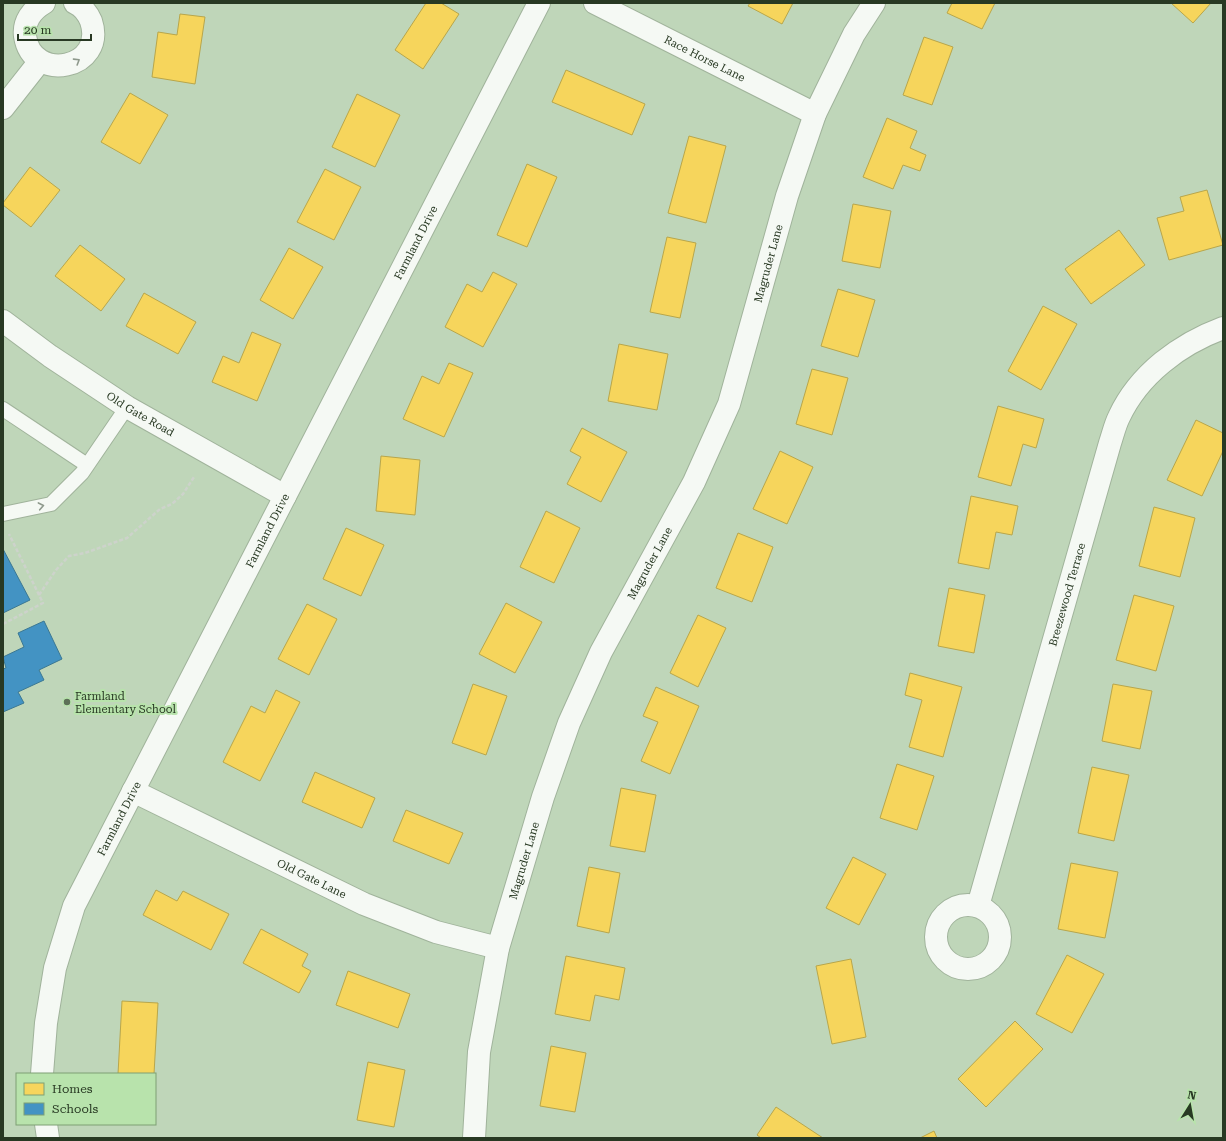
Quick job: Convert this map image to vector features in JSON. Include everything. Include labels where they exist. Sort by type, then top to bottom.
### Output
[{"type":"street","points":[[44,3],[36,8],[27,21],[25,36],[30,50],[40,61],[55,66],[70,65],[83,57],[92,44],[93,29],[88,15],[75,3]]},
{"type":"street","name":"Farmland Drive","points":[[42,1073],[46,1023],[55,968],[74,906],[539,3]]},
{"type":"street","name":"Race Horse Lane","points":[[595,3],[815,114]]},
{"type":"street","name":"Magruder Lane","points":[[474,1138],[479,1052],[498,948],[543,797],[569,722],[600,652],[694,482],[729,404],[787,196],[815,114],[854,34],[874,3]]},
{"type":"street","points":[[3,108],[40,61]]},
{"type":"street","name":"Old Gate Road","points":[[3,321],[50,356],[127,407],[285,496]]},
{"type":"street","name":"Breezewood Terrace","points":[[978,906],[1108,451],[1120,416],[1135,392],[1155,368],[1177,350],[1202,336],[1223,328]]},
{"type":"street","name":"Old Gate Lane","points":[[133,790],[364,904],[436,932],[498,948]]},
{"type":"street","points":[[46,1125],[48,1138]]},
{"type":"lane","points":[[3,514],[51,504],[82,473],[127,407]]},
{"type":"lane","points":[[3,409],[87,465]]},
{"type":"path","points":[[39,595],[56,570],[68,556],[85,553],[127,538],[160,508],[172,504],[183,494],[194,477]]},
{"type":"path","points":[[3,624],[43,603],[9,534]]},
{"type":"building: Homes","points":[[426,3],[441,3],[459,14],[423,69],[395,50]]},
{"type":"building: Homes","points":[[750,3],[793,3],[782,24],[748,6]]},
{"type":"building: Homes","points":[[952,3],[995,3],[982,29],[947,13]]},
{"type":"building: Homes","points":[[1171,3],[1211,3],[1193,23]]},
{"type":"building: Homes","points":[[180,14],[205,17],[195,84],[152,77],[158,32],[177,35]]},
{"type":"building: Homes","points":[[924,37],[953,47],[932,105],[903,95]]},
{"type":"building: Homes","points":[[566,70],[645,104],[632,135],[552,102]]},
{"type":"building: Homes","points":[[130,93],[168,115],[140,164],[101,142]]},
{"type":"building: Homes","points":[[357,94],[400,115],[375,167],[332,147]]},
{"type":"building: Homes","points":[[887,118],[917,131],[910,148],[926,155],[920,171],[903,165],[893,189],[863,177]]},
{"type":"building: Homes","points":[[689,136],[726,146],[706,223],[668,213]]},
{"type":"building: Homes","points":[[527,164],[557,177],[527,247],[497,235]]},
{"type":"building: Homes","points":[[30,167],[60,190],[31,227],[3,205]]},
{"type":"building: Homes","points":[[325,169],[361,187],[334,240],[297,222]]},
{"type":"building: Homes","points":[[1207,190],[1223,245],[1169,260],[1157,218],[1184,211],[1180,197]]},
{"type":"building: Homes","points":[[853,204],[891,211],[880,268],[842,261]]},
{"type":"building: Homes","points":[[1119,230],[1145,265],[1091,304],[1065,269]]},
{"type":"building: Homes","points":[[667,237],[696,243],[680,318],[650,312]]},
{"type":"building: Homes","points":[[80,245],[125,279],[101,311],[55,276]]},
{"type":"building: Homes","points":[[289,248],[323,267],[293,319],[260,300]]},
{"type":"building: Homes","points":[[493,272],[517,284],[483,347],[445,327],[467,284],[482,292]]},
{"type":"building: Homes","points":[[838,289],[875,300],[858,357],[821,346]]},
{"type":"building: Homes","points":[[144,293],[196,322],[178,354],[126,326]]},
{"type":"building: Homes","points":[[1043,306],[1077,324],[1041,390],[1008,371]]},
{"type":"building: Homes","points":[[252,332],[281,344],[257,401],[212,382],[223,356],[239,363]]},
{"type":"building: Homes","points":[[619,344],[668,354],[657,410],[608,401]]},
{"type":"building: Homes","points":[[449,363],[473,373],[444,437],[403,419],[422,376],[439,384]]},
{"type":"building: Homes","points":[[812,369],[848,378],[832,435],[796,424]]},
{"type":"building: Homes","points":[[998,406],[1044,419],[1036,448],[1023,444],[1011,486],[978,477]]},
{"type":"building: Homes","points":[[1196,420],[1223,433],[1223,451],[1202,496],[1167,480]]},
{"type":"building: Homes","points":[[582,428],[627,452],[601,502],[567,484],[581,457],[570,451]]},
{"type":"building: Homes","points":[[780,451],[813,467],[787,524],[753,509]]},
{"type":"building: Homes","points":[[381,456],[420,460],[415,515],[376,511]]},
{"type":"building: Homes","points":[[971,496],[1018,506],[1012,535],[996,532],[989,569],[958,563]]},
{"type":"building: Homes","points":[[1154,507],[1195,518],[1180,577],[1139,566]]},
{"type":"building: Homes","points":[[546,511],[580,528],[554,583],[520,567]]},
{"type":"building: Homes","points":[[346,528],[384,545],[361,596],[323,579]]},
{"type":"building: Homes","points":[[738,533],[773,547],[752,602],[716,588]]},
{"type":"building: Homes","points":[[949,588],[985,595],[974,653],[938,646]]},
{"type":"building: Homes","points":[[1134,595],[1174,606],[1156,671],[1116,660]]},
{"type":"building: Homes","points":[[506,603],[542,622],[515,673],[479,654]]},
{"type":"building: Homes","points":[[307,604],[337,619],[309,675],[278,659]]},
{"type":"building: Homes","points":[[698,615],[726,628],[698,687],[670,673]]},
{"type":"building: Homes","points":[[910,673],[962,687],[943,757],[909,747],[922,700],[905,695]]},
{"type":"building: Homes","points":[[473,684],[507,696],[486,755],[452,743]]},
{"type":"building: Homes","points":[[1113,684],[1152,691],[1140,749],[1102,741]]},
{"type":"building: Homes","points":[[656,687],[699,706],[670,774],[641,761],[658,722],[643,716]]},
{"type":"building: Homes","points":[[276,690],[300,702],[260,781],[223,762],[251,706],[265,713]]},
{"type":"building: Homes","points":[[897,764],[934,776],[917,830],[880,818]]},
{"type":"building: Homes","points":[[1092,767],[1129,775],[1114,841],[1078,833]]},
{"type":"building: Homes","points":[[315,772],[375,798],[362,828],[302,802]]},
{"type":"building: Homes","points":[[621,788],[656,795],[645,852],[610,846]]},
{"type":"building: Homes","points":[[406,810],[463,833],[449,864],[393,841]]},
{"type":"building: Homes","points":[[853,857],[886,874],[859,925],[826,908]]},
{"type":"building: Homes","points":[[1071,863],[1118,872],[1105,938],[1058,929]]},
{"type":"building: Homes","points":[[589,867],[620,873],[609,933],[577,926]]},
{"type":"building: Homes","points":[[156,890],[177,901],[183,891],[229,914],[211,950],[143,915]]},
{"type":"building: Homes","points":[[261,929],[308,954],[302,966],[311,971],[299,993],[243,963]]},
{"type":"building: Homes","points":[[1067,955],[1104,974],[1072,1033],[1036,1014]]},
{"type":"building: Homes","points":[[566,956],[625,968],[619,1000],[595,995],[590,1021],[555,1014]]},
{"type":"building: Homes","points":[[851,959],[866,1037],[832,1044],[816,966]]},
{"type":"building: Homes","points":[[348,971],[410,994],[398,1028],[336,1005]]},
{"type":"building: Homes","points":[[122,1001],[158,1003],[154,1073],[118,1073]]},
{"type":"building: Homes","points":[[1015,1021],[1043,1049],[986,1107],[958,1079]]},
{"type":"building: Homes","points":[[551,1046],[586,1053],[575,1112],[540,1106]]},
{"type":"building: Homes","points":[[368,1062],[405,1070],[394,1127],[357,1120]]},
{"type":"building: Homes","points":[[776,1107],[823,1138],[761,1138],[757,1135]]},
{"type":"building: Homes","points":[[934,1131],[937,1138],[920,1138]]},
{"type":"building: Schools","points":[[3,549],[30,600],[3,613]]},
{"type":"building: Schools","points":[[44,621],[62,659],[39,670],[44,680],[18,692],[24,703],[3,712],[3,669],[6,668],[3,657],[24,647],[18,633]]},
{"type":"place","name":"Farmland Elementary School","points":[[67,702]]}]
